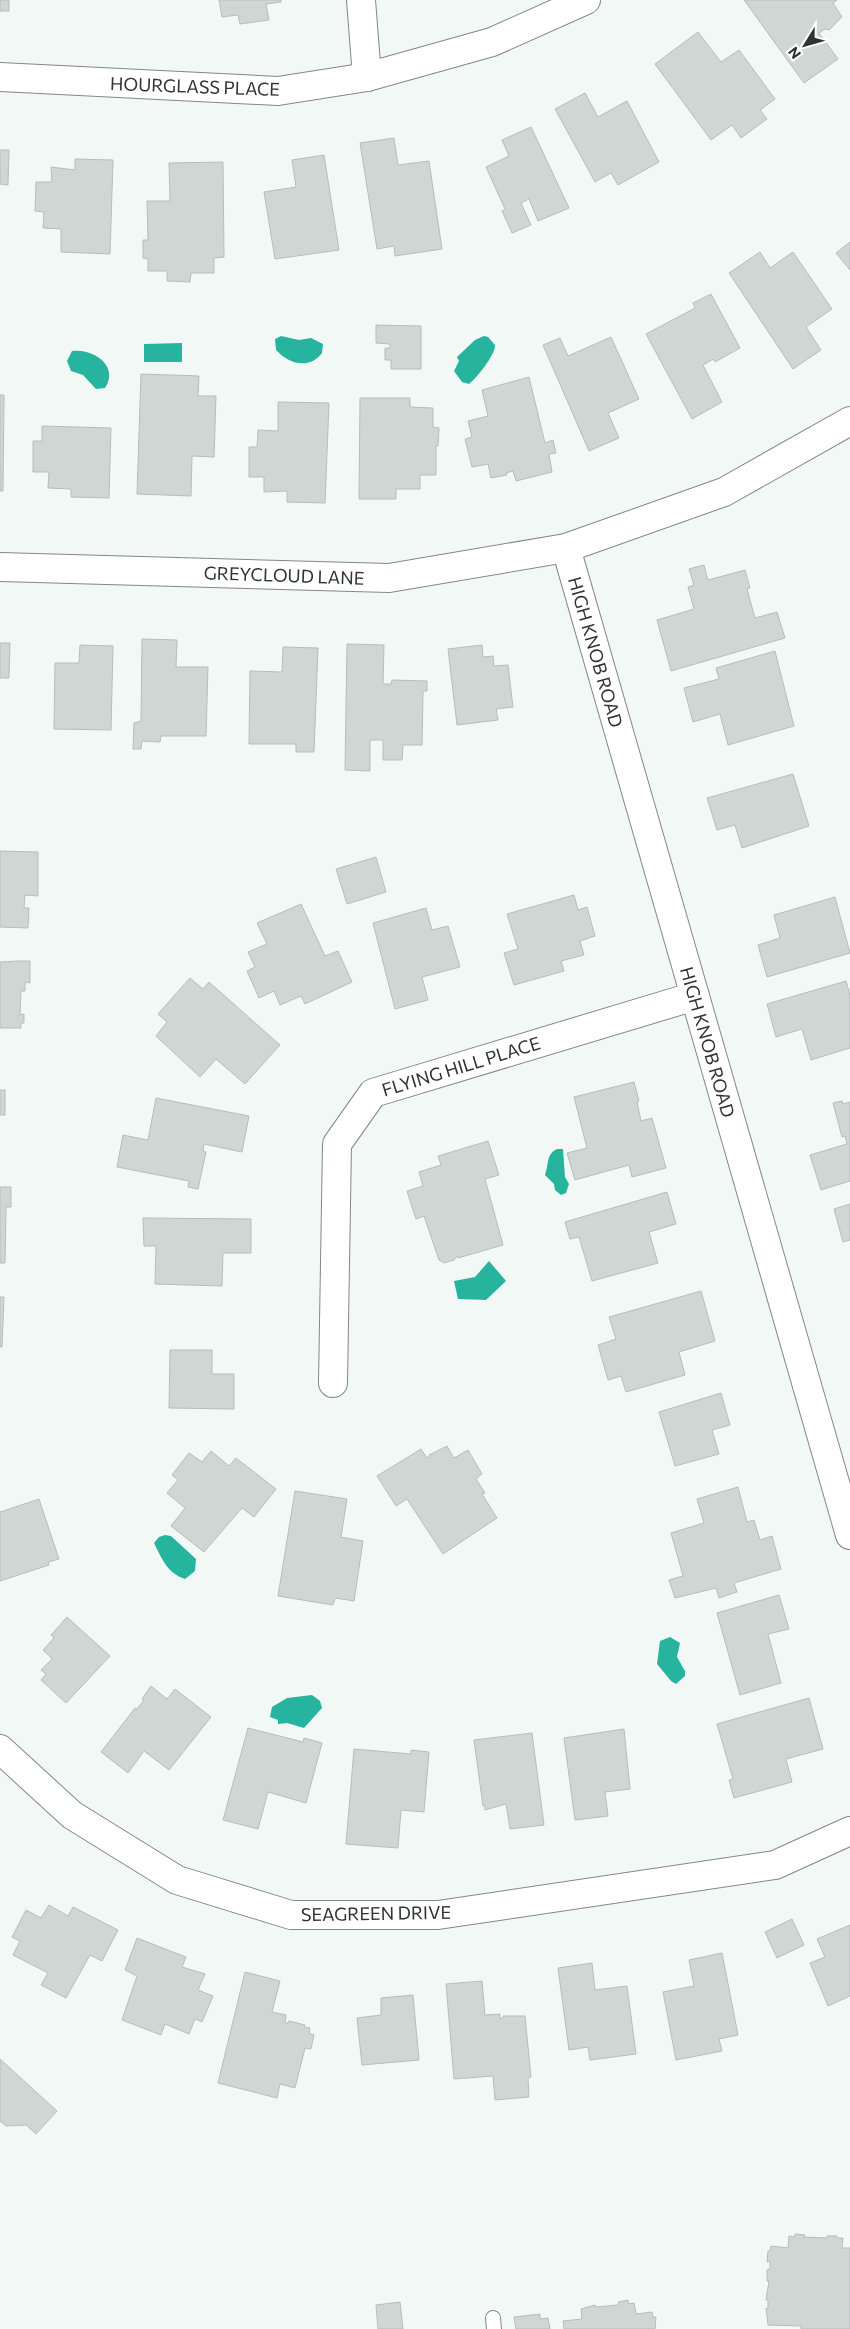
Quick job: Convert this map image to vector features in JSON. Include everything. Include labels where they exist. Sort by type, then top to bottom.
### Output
[{"type":"street","points":[[361,0],[368,77]]},
{"type":"street","name":"HOURGLASS PLACE","points":[[0,77],[278,91],[368,77],[492,42],[586,0]]},
{"type":"street","name":"GREYCLOUD LANE","points":[[0,568],[389,578],[566,548],[724,492],[850,421]]},
{"type":"street","name":"HIGH KNOB ROAD","points":[[566,548],[850,1535]]},
{"type":"street","name":"FLYING HILL PLACE","points":[[333,1383],[337,1144],[373,1092],[695,996]]},
{"type":"street","name":"SEAGREEN DRIVE","points":[[0,1749],[72,1815],[177,1880],[291,1915],[438,1915],[775,1865],[850,1832]]},
{"type":"shaded area","points":[[281,336],[299,340],[311,338],[323,344],[322,353],[311,362],[293,362],[276,350],[275,339]]},
{"type":"shaded area","points":[[484,336],[488,337],[495,345],[492,354],[485,366],[469,384],[462,382],[454,371],[459,361],[457,357],[475,340]]},
{"type":"shaded area","points":[[182,343],[182,362],[144,362],[144,344]]},
{"type":"shaded area","points":[[72,351],[88,352],[102,360],[107,366],[109,373],[109,380],[105,388],[96,389],[83,375],[71,371],[67,361]]},
{"type":"shaded area","points":[[557,1149],[563,1149],[565,1177],[569,1184],[566,1193],[561,1195],[555,1190],[554,1184],[545,1175],[549,1157]]},
{"type":"shaded area","points":[[489,1261],[506,1281],[486,1300],[458,1299],[454,1281],[475,1277]]},
{"type":"shaded area","points":[[171,1536],[196,1559],[195,1571],[185,1579],[169,1569],[154,1543],[159,1537]]},
{"type":"shaded area","points":[[670,1637],[680,1643],[677,1657],[685,1671],[685,1676],[676,1684],[671,1681],[657,1664],[660,1641]]},
{"type":"shaded area","points":[[312,1695],[320,1701],[322,1708],[304,1728],[287,1723],[278,1724],[278,1720],[270,1717],[272,1707],[287,1698]]},
{"type":"building","points":[[0,0],[9,0],[9,11],[0,11]]},
{"type":"building","points":[[219,0],[281,0],[281,2],[266,4],[269,20],[240,24],[238,15],[222,17]]},
{"type":"building","points":[[744,0],[837,0],[833,3],[842,17],[829,30],[825,29],[819,33],[838,59],[804,83]]},
{"type":"building","points":[[698,32],[721,62],[739,50],[775,99],[760,110],[767,119],[741,138],[732,125],[711,140],[655,64]]},
{"type":"building","points":[[585,93],[598,117],[627,101],[659,162],[618,185],[611,173],[595,182],[555,109]]},
{"type":"building","points":[[531,127],[569,208],[538,221],[529,199],[521,203],[531,225],[512,233],[502,211],[505,209],[486,167],[509,156],[502,140]]},
{"type":"building","points":[[394,138],[398,165],[429,161],[442,249],[395,256],[394,246],[377,249],[360,143]]},
{"type":"building","points":[[0,150],[9,150],[8,185],[0,184]]},
{"type":"building","points":[[324,155],[339,250],[275,259],[264,192],[296,187],[292,160]]},
{"type":"building","points":[[75,159],[113,160],[110,254],[61,252],[61,229],[43,228],[44,212],[35,211],[36,182],[52,182],[51,167],[75,170]]},
{"type":"building","points":[[223,162],[224,257],[214,258],[214,273],[191,273],[190,282],[167,281],[167,271],[148,271],[148,259],[143,258],[143,240],[148,240],[147,201],[170,201],[169,163]]},
{"type":"building","points":[[850,242],[850,270],[836,253]]},
{"type":"building","points":[[760,252],[770,268],[793,252],[832,309],[806,327],[821,350],[793,369],[729,273]]},
{"type":"building","points":[[711,294],[740,348],[715,362],[713,359],[703,365],[722,402],[692,419],[646,334],[695,308],[693,303]]},
{"type":"building","points":[[376,325],[421,326],[421,369],[391,369],[391,360],[385,360],[385,348],[390,348],[390,344],[376,343]]},
{"type":"building","points":[[611,337],[639,399],[608,413],[619,438],[589,451],[543,345],[560,338],[568,356]]},
{"type":"building","points":[[141,374],[199,376],[198,396],[216,396],[214,457],[192,456],[191,496],[137,494]]},
{"type":"building","points":[[529,377],[545,443],[553,440],[556,453],[549,454],[552,472],[516,481],[513,471],[506,473],[507,475],[491,478],[488,464],[472,467],[465,439],[472,437],[468,421],[488,416],[482,390]]},
{"type":"building","points":[[0,395],[4,395],[3,491],[0,491]]},
{"type":"building","points":[[360,398],[410,398],[410,407],[433,408],[433,427],[439,428],[438,446],[436,446],[436,475],[420,475],[420,489],[396,489],[396,499],[359,499]]},
{"type":"building","points":[[278,402],[329,403],[325,503],[287,502],[287,491],[264,492],[264,477],[249,477],[249,447],[257,447],[258,430],[278,431]]},
{"type":"building","points":[[42,426],[111,428],[109,498],[71,497],[71,489],[48,488],[49,472],[33,472],[33,441],[42,441]]},
{"type":"building","points":[[704,565],[708,580],[745,570],[750,588],[747,589],[755,618],[777,612],[785,638],[671,671],[657,620],[694,609],[688,587],[694,585],[689,569]]},
{"type":"building","points":[[142,639],[177,640],[176,667],[208,667],[206,736],[161,736],[160,742],[142,741],[141,749],[133,749],[134,723],[141,721]]},
{"type":"building","points":[[0,643],[10,643],[9,678],[0,678]]},
{"type":"building","points":[[347,644],[384,645],[383,684],[391,684],[392,680],[427,681],[427,691],[423,691],[422,745],[403,745],[402,760],[383,760],[383,740],[370,740],[370,771],[345,770]]},
{"type":"building","points":[[80,645],[113,646],[111,730],[54,729],[55,663],[79,663]]},
{"type":"building","points":[[482,645],[483,657],[493,656],[494,666],[508,665],[513,707],[496,709],[498,720],[457,725],[448,649]]},
{"type":"building","points":[[283,647],[318,648],[314,752],[296,752],[296,744],[249,744],[250,671],[282,672]]},
{"type":"building","points":[[775,651],[794,726],[728,745],[720,714],[693,722],[684,688],[719,679],[716,668]]},
{"type":"building","points":[[793,774],[809,826],[742,848],[735,825],[717,830],[707,798]]},
{"type":"building","points":[[0,851],[38,852],[38,896],[25,895],[24,908],[29,908],[28,928],[0,927]]},
{"type":"building","points":[[376,857],[386,892],[347,904],[336,869]]},
{"type":"building","points":[[574,895],[578,910],[587,907],[595,936],[580,941],[584,955],[561,961],[564,971],[514,985],[504,953],[518,949],[507,914]]},
{"type":"building","points":[[835,897],[850,953],[767,977],[758,945],[780,938],[774,915]]},
{"type":"building","points":[[301,904],[325,956],[338,951],[352,982],[305,1004],[301,996],[280,1005],[274,991],[259,998],[247,971],[255,967],[248,952],[267,944],[257,923]]},
{"type":"building","points":[[426,908],[432,930],[448,926],[460,967],[422,977],[428,1000],[395,1009],[373,923]]},
{"type":"building","points":[[30,961],[30,983],[25,982],[25,991],[21,991],[20,1015],[24,1014],[24,1023],[21,1023],[21,1028],[0,1028],[0,962]]},
{"type":"building","points":[[190,978],[203,989],[209,982],[280,1045],[245,1084],[216,1059],[200,1077],[156,1036],[167,1022],[158,1014]]},
{"type":"building","points":[[846,981],[850,995],[850,1048],[811,1060],[802,1029],[776,1037],[767,1004]]},
{"type":"building","points":[[634,1082],[639,1101],[637,1102],[641,1121],[652,1118],[666,1168],[632,1177],[629,1165],[575,1180],[567,1153],[587,1148],[574,1097]]},
{"type":"building","points":[[0,1090],[5,1090],[5,1115],[0,1115]]},
{"type":"building","points":[[156,1098],[249,1116],[242,1152],[204,1144],[203,1151],[206,1152],[198,1189],[188,1187],[189,1181],[117,1167],[123,1135],[148,1140]]},
{"type":"building","points":[[842,1101],[843,1104],[850,1102],[850,1181],[821,1190],[810,1155],[847,1144],[845,1136],[842,1137],[833,1103]]},
{"type":"building","points":[[488,1141],[499,1175],[485,1179],[503,1245],[458,1258],[457,1256],[454,1260],[444,1263],[439,1260],[424,1216],[416,1219],[407,1191],[423,1186],[419,1172],[441,1165],[438,1156]]},
{"type":"building","points":[[0,1187],[11,1187],[11,1207],[6,1207],[5,1263],[0,1263]]},
{"type":"building","points":[[667,1192],[676,1224],[649,1232],[658,1263],[592,1281],[579,1237],[570,1239],[565,1222]]},
{"type":"building","points":[[850,1204],[850,1240],[843,1242],[834,1209]]},
{"type":"building","points":[[143,1218],[251,1219],[251,1253],[223,1253],[222,1286],[155,1284],[156,1246],[144,1246]]},
{"type":"building","points":[[701,1291],[715,1341],[679,1352],[685,1375],[626,1392],[621,1376],[608,1380],[598,1345],[616,1339],[609,1317]]},
{"type":"building","points":[[0,1297],[4,1297],[2,1347],[0,1347]]},
{"type":"building","points":[[170,1350],[212,1350],[212,1374],[234,1374],[234,1409],[169,1408]]},
{"type":"building","points":[[721,1393],[730,1425],[712,1430],[719,1454],[675,1466],[659,1412]]},
{"type":"building","points":[[447,1446],[454,1458],[468,1450],[482,1474],[476,1479],[485,1493],[482,1494],[497,1518],[443,1554],[407,1499],[396,1506],[377,1476],[421,1449],[427,1458],[429,1455]]},
{"type":"building","points":[[211,1451],[229,1466],[236,1458],[276,1489],[254,1517],[242,1508],[204,1552],[171,1526],[185,1508],[167,1493],[178,1480],[172,1475],[189,1453],[202,1462]]},
{"type":"building","points":[[738,1487],[747,1522],[754,1520],[760,1540],[772,1536],[781,1569],[734,1583],[737,1592],[719,1598],[716,1588],[675,1598],[669,1580],[683,1576],[671,1533],[704,1523],[697,1499]]},
{"type":"building","points":[[295,1491],[347,1499],[341,1537],[363,1541],[354,1601],[335,1598],[333,1605],[278,1596]]},
{"type":"building","points":[[39,1499],[59,1559],[48,1562],[49,1565],[0,1581],[0,1512]]},
{"type":"building","points":[[779,1595],[789,1629],[768,1634],[781,1683],[740,1695],[717,1613]]},
{"type":"building","points":[[67,1617],[110,1656],[66,1703],[41,1680],[46,1674],[41,1670],[52,1659],[43,1650],[54,1638],[51,1635]]},
{"type":"building","points":[[151,1686],[167,1699],[175,1689],[211,1717],[169,1770],[144,1751],[128,1773],[101,1752],[135,1708],[137,1709],[144,1700],[142,1699]]},
{"type":"building","points":[[809,1698],[823,1749],[786,1759],[792,1782],[734,1798],[729,1780],[733,1779],[717,1724]]},
{"type":"building","points":[[248,1728],[303,1742],[304,1738],[322,1743],[306,1803],[268,1792],[258,1829],[223,1820]]},
{"type":"building","points":[[624,1729],[630,1789],[605,1792],[608,1816],[575,1820],[564,1738]]},
{"type":"building","points":[[532,1733],[544,1825],[510,1829],[506,1804],[485,1810],[485,1806],[483,1806],[474,1740]]},
{"type":"building","points":[[354,1749],[411,1754],[411,1750],[429,1752],[424,1812],[401,1810],[398,1848],[346,1844]]},
{"type":"building","points":[[49,1905],[68,1916],[73,1907],[118,1930],[102,1961],[90,1955],[66,1998],[41,1985],[48,1973],[13,1955],[20,1941],[12,1937],[26,1910],[41,1918]]},
{"type":"building","points":[[792,1919],[804,1945],[777,1958],[765,1932]]},
{"type":"building","points":[[850,1925],[850,1996],[828,2006],[810,1963],[825,1957],[817,1939]]},
{"type":"building","points":[[137,1938],[186,1957],[182,1967],[205,1974],[198,1990],[213,1996],[202,2022],[195,2019],[189,2034],[165,2024],[161,2035],[122,2020],[137,1976],[125,1970]]},
{"type":"building","points":[[722,1953],[738,2035],[719,2039],[722,2051],[676,2060],[663,1992],[694,1986],[689,1960]]},
{"type":"building","points":[[592,1963],[595,1990],[627,1986],[636,2054],[590,2060],[588,2047],[569,2050],[558,1968]]},
{"type":"building","points":[[245,1972],[280,1981],[272,2012],[286,2015],[285,2023],[289,2021],[305,2025],[304,2027],[310,2028],[309,2033],[314,2035],[311,2049],[305,2048],[295,2088],[280,2084],[277,2098],[218,2083]]},
{"type":"building","points":[[482,1981],[485,2015],[500,2014],[500,2019],[503,2016],[525,2016],[531,2077],[528,2078],[529,2097],[495,2100],[493,2076],[454,2079],[446,1984]]},
{"type":"building","points":[[413,1995],[419,2060],[362,2065],[357,2018],[381,2015],[381,1998]]},
{"type":"building","points":[[0,2059],[57,2111],[36,2134],[26,2125],[6,2126],[0,2121]]},
{"type":"building","points":[[795,2234],[805,2235],[804,2237],[827,2238],[827,2236],[837,2236],[837,2238],[843,2238],[842,2248],[850,2248],[850,2329],[801,2329],[801,2326],[768,2325],[766,2308],[768,2309],[768,2300],[766,2300],[769,2281],[767,2281],[767,2270],[770,2269],[770,2261],[767,2262],[768,2251],[770,2251],[771,2246],[788,2248],[789,2236],[795,2237]]},
{"type":"building","points":[[628,2300],[629,2304],[634,2303],[636,2314],[652,2312],[653,2317],[656,2317],[655,2329],[564,2329],[563,2321],[582,2319],[581,2309],[595,2305],[595,2307],[619,2305],[618,2302]]},
{"type":"building","points":[[400,2302],[403,2329],[378,2329],[376,2305]]},
{"type":"building","points":[[540,2314],[540,2319],[548,2318],[550,2329],[516,2329],[514,2317]]}]
